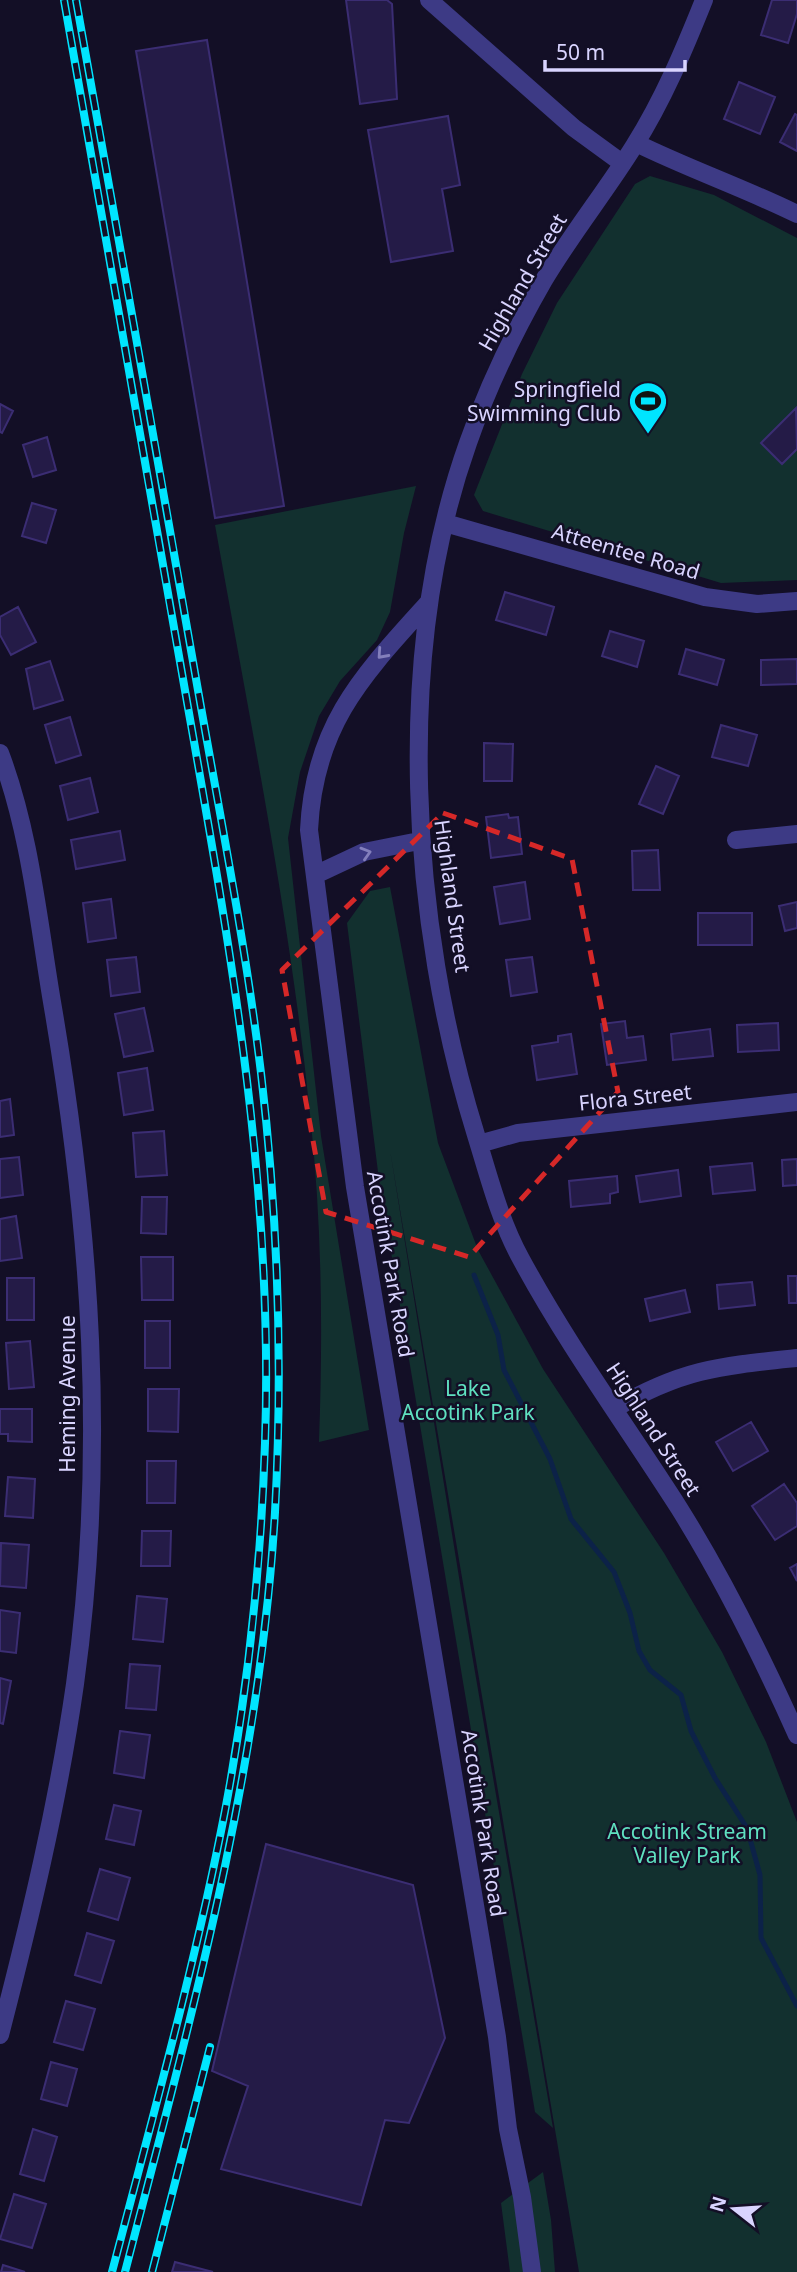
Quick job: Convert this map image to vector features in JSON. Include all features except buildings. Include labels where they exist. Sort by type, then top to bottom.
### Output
[{"type":"street","points":[[429,0],[574,128],[622,163]]},
{"type":"street","name":"Highland Street","points":[[704,0],[664,91],[636,143],[545,278],[506,350],[468,443],[428,603],[418,773],[419,841],[451,1040],[496,1200],[521,1259],[681,1511],[726,1588],[797,1735]]},
{"type":"street","points":[[636,143],[670,160],[745,188],[797,214]]},
{"type":"street","name":"Atteentee Road","points":[[446,523],[705,597],[757,604],[797,601]]},
{"type":"street","name":"Accotink Park Road","points":[[428,603],[364,674],[326,744],[310,808],[309,830],[355,1187],[495,2023],[508,2129],[522,2197],[532,2272]]},
{"type":"street","name":"Heming Avenue","points":[[0,753],[15,796],[25,846],[74,1130],[90,1310],[92,1444],[89,1524],[75,1684],[52,1819],[0,2035]]},
{"type":"street","points":[[736,840],[797,834]]},
{"type":"street","points":[[315,875],[364,852],[419,841]]},
{"type":"street","name":"Flora Street","points":[[479,1144],[518,1133],[797,1102]]},
{"type":"street","points":[[614,1409],[654,1385],[692,1372],[797,1358]]},
{"type":"highlighted area","points":[[443,813],[572,859],[618,1092],[469,1257],[326,1212],[282,970]]},
{"type":"green space","name":"Springfield Swimming Club","points":[[650,176],[714,195],[797,238],[797,580],[721,583],[483,511],[474,495],[522,374],[557,303],[635,184]]},
{"type":"green space","points":[[416,486],[404,533],[390,612],[377,640],[340,681],[319,716],[300,772],[288,838],[321,1136],[369,1430],[319,1442],[321,1360],[317,1196],[302,1040],[280,893],[215,525]]},
{"type":"green space","points":[[390,887],[438,1143],[478,1250],[543,1369],[664,1553],[722,1652],[766,1742],[797,1822],[797,2272],[579,2272],[390,1150],[463,1602],[553,2128],[535,2112],[379,1180],[347,923],[370,891]]},
{"type":"green space","points":[[543,2172],[551,2220],[555,2272],[510,2272],[501,2203]]},
{"type":"waterway","points":[[474,1275],[498,1335],[504,1370],[550,1459],[571,1519],[614,1572],[630,1613],[639,1651],[650,1670],[681,1695],[691,1731],[715,1778],[747,1828],[760,1875],[761,1938],[797,2006]]},
{"type":"railway","points":[[64,0],[233,975],[256,1160],[266,1348],[260,1535],[247,1673],[233,1765],[187,1985],[112,2272]]},
{"type":"railway","points":[[76,0],[247,973],[267,1128],[279,1347],[275,1512],[267,1609],[254,1705],[219,1895],[125,2272]]},
{"type":"railway","points":[[152,2272],[210,2047]]},
{"type":"place","name":"Springfield Swimming Club","points":[[648,435]]},
{"type":"park label","name":"Lake Accotink Park","points":[[468,1400]]},
{"type":"park label","name":"Accotink Stream Valley Park","points":[[687,1843]]}]
